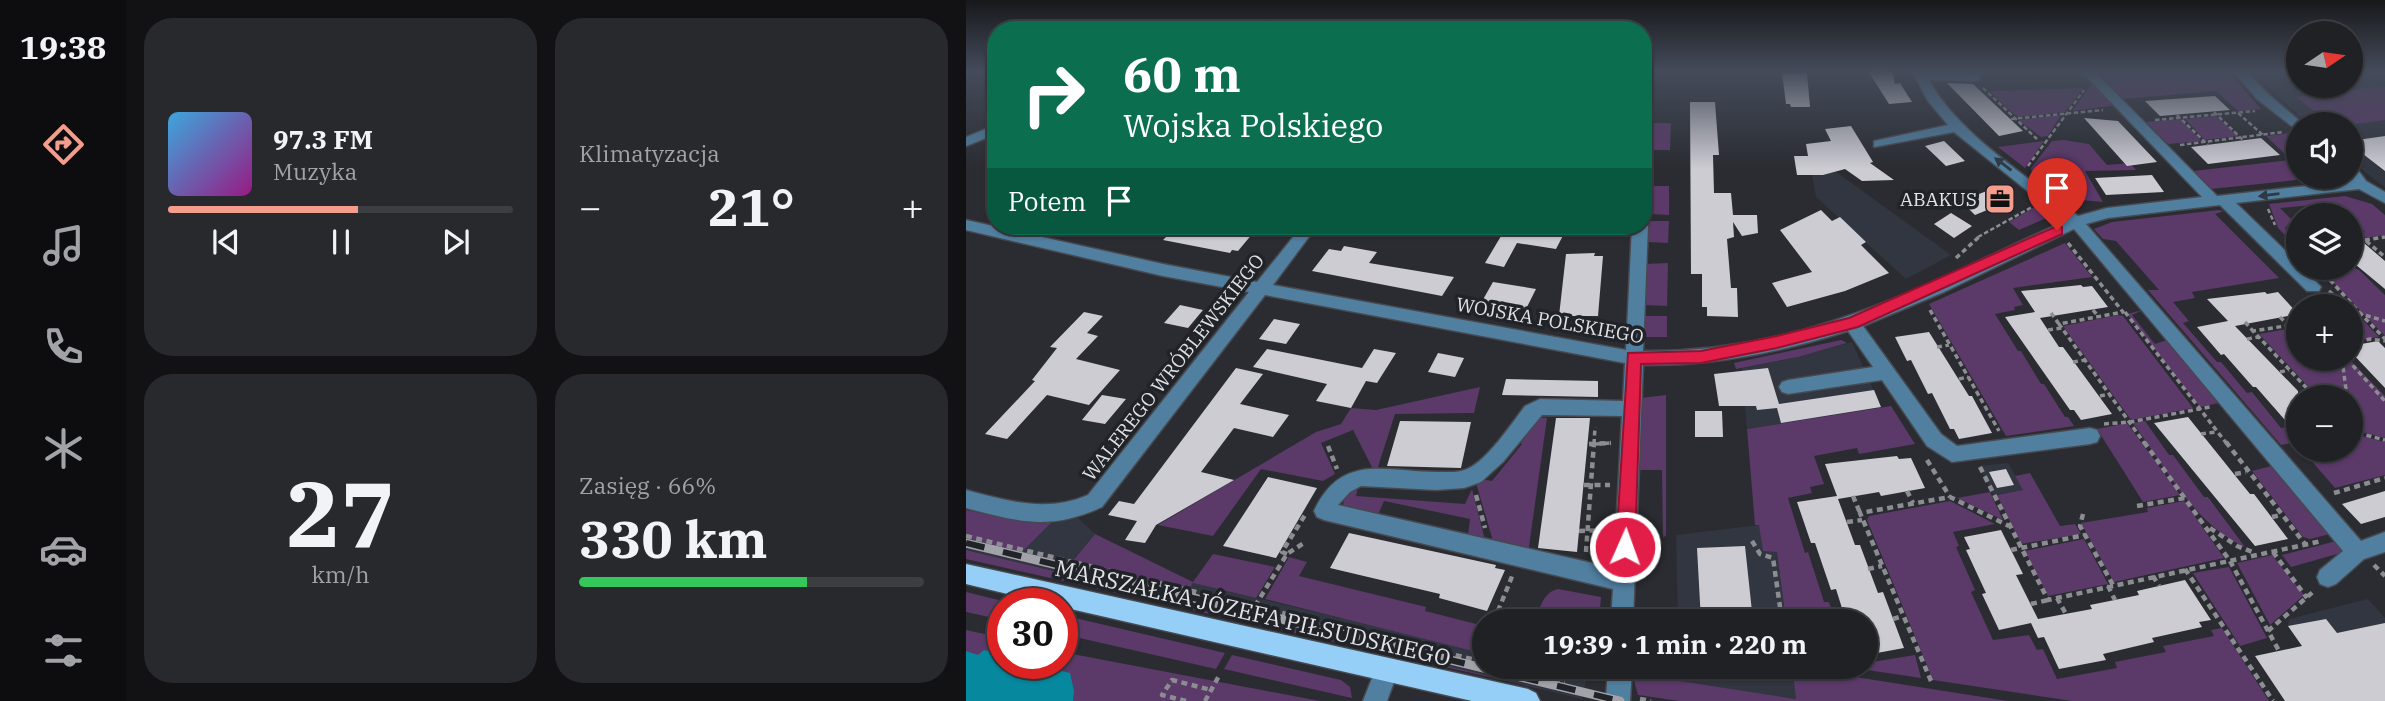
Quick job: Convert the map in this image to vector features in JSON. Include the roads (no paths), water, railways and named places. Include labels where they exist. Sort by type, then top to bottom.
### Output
[{"type":"main road","name":"MARSZAŁKA JÓZEFA PIŁSUDSKIEGO","points":[[966,574],[1528,701]]},
{"type":"street","points":[[1936,104],[1957,127],[2076,222],[2357,552]]},
{"type":"street","points":[[2119,104],[2219,200],[2319,281]]},
{"type":"street","points":[[2270,104],[2286,120]]},
{"type":"street","points":[[1879,144],[1957,127]]},
{"type":"street","points":[[966,142],[987,133]]},
{"type":"street","points":[[2363,185],[2385,198]]},
{"type":"street","name":"WOJSKA POLSKIEGO","points":[[1009,235],[1163,271],[1633,358],[1668,359],[1701,357],[1853,323],[2076,222],[2107,213],[2317,189]]},
{"type":"street","name":"WOJSKA POLSKIEGO","points":[[966,225],[987,230]]},
{"type":"street","name":"WALEREGO WRÓBLEWSKIEGO","points":[[966,499],[1034,516],[1064,514],[1095,501],[1303,235]]},
{"type":"street","points":[[1623,609],[1640,235]]},
{"type":"street","points":[[1853,323],[1885,372],[1942,448],[1952,454],[2007,448],[2093,430]]},
{"type":"street","points":[[1788,387],[1885,372]]},
{"type":"street","points":[[1624,581],[1324,512],[1339,487],[1348,480],[1361,477],[1446,480],[1471,478],[1483,469],[1532,411],[1540,407],[1631,409]]},
{"type":"street","points":[[2328,577],[2357,552],[2385,542]]},
{"type":"street","points":[[1376,701],[1387,671]]},
{"type":"street","points":[[1618,701],[1619,679]]},
{"type":"water","points":[[966,651],[978,655],[987,651],[987,679],[1071,679],[1073,701],[966,701]]},
{"type":"railway","points":[[966,543],[1620,701]]},
{"type":"place","name":"ABAKUS","points":[[2000,199]]}]
